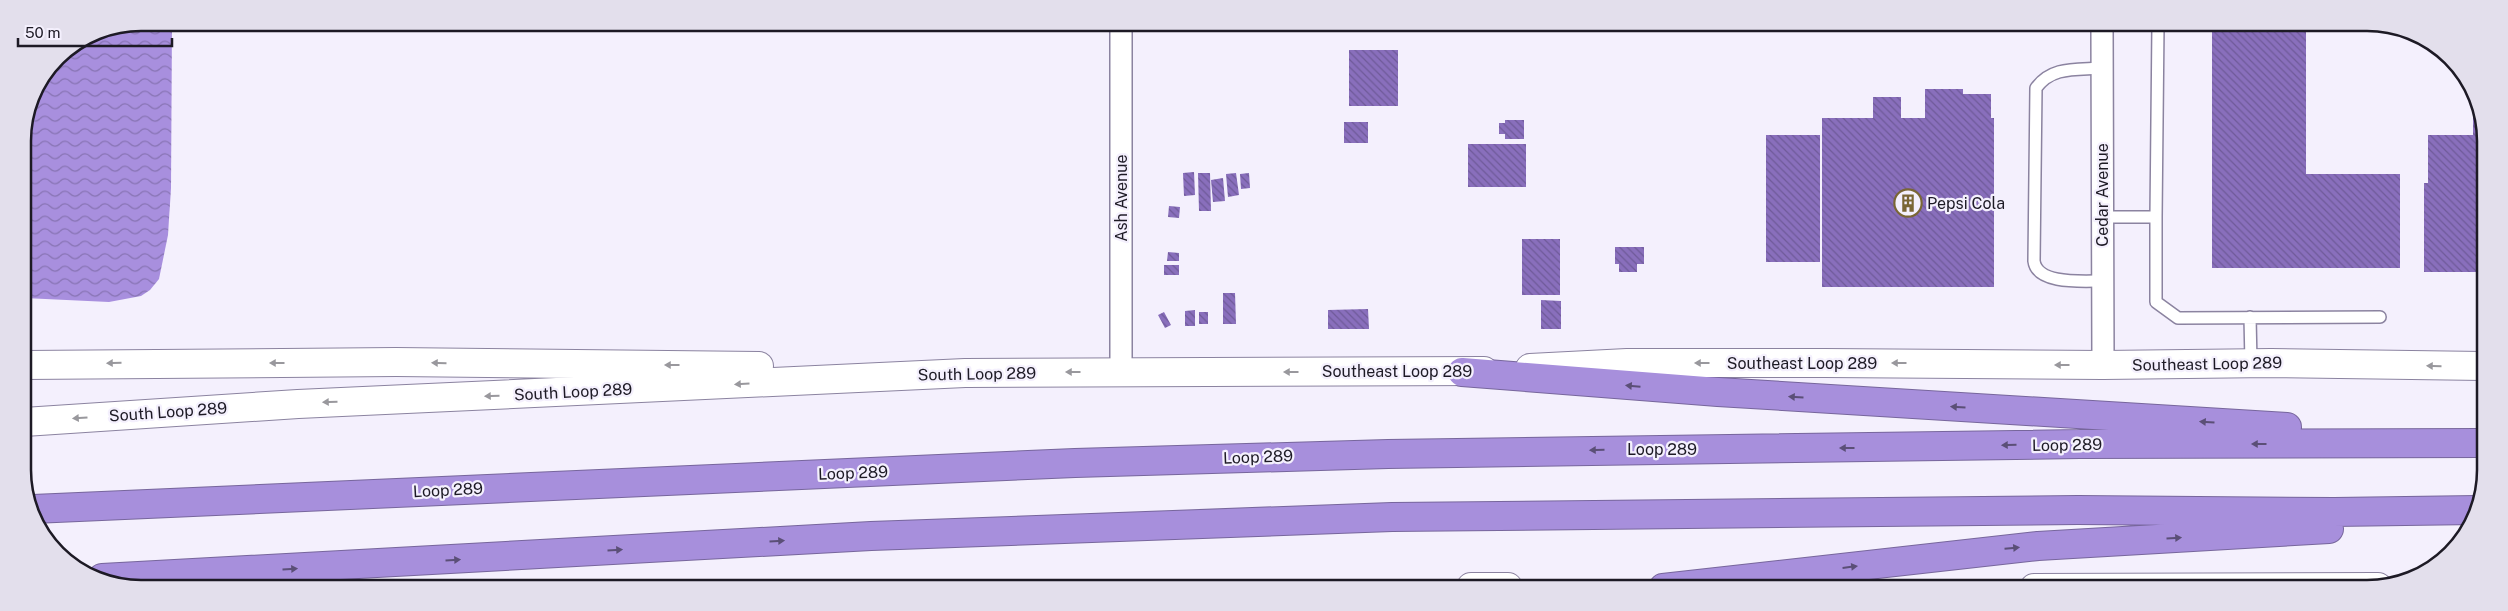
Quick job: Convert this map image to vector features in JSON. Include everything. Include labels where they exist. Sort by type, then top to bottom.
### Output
[{"type":"highway","points":[[1462,372],[1738,394],[2333,430],[2457,431],[2477,433]]},
{"type":"highway","name":"Loop 289","points":[[39,509],[1065,464],[1311,456],[2080,444],[2477,443]]},
{"type":"highway","points":[[1734,580],[2038,546],[2369,526],[2446,510]]},
{"type":"highway","points":[[117,577],[871,536],[1238,521],[1664,514],[2469,510]]},
{"type":"main road","points":[[31,365],[396,362],[813,366],[916,368],[965,373]]},
{"type":"main road","name":"Southeast Loop 289","points":[[1121,372],[1462,372],[1627,363],[2103,365],[2250,363],[2477,366]]},
{"type":"main road","name":"South Loop 289","points":[[31,422],[298,404],[965,373],[1121,372]]},
{"type":"street","name":"Ash Avenue","points":[[1121,31],[1121,372]]},
{"type":"street","name":"Cedar Avenue","points":[[2102,31],[2103,365]]},
{"type":"lane","points":[[2158,31],[2156,302],[2178,318],[2380,317]]},
{"type":"lane","points":[[2102,68],[2052,73],[2044,77],[2036,88],[2034,261],[2035,268],[2043,275],[2065,280],[2102,281]]},
{"type":"lane","points":[[2102,217],[2156,217]]},
{"type":"lane","points":[[2250,317],[2250,363]]},
{"type":"water","points":[[172,31],[171,188],[168,235],[159,279],[150,290],[141,296],[109,302],[31,298],[31,134],[35,113],[43,92],[54,74],[69,58],[86,46],[106,37],[127,32]]},
{"type":"building","points":[[2212,31],[2306,31],[2306,174],[2400,174],[2400,268],[2212,268]]},
{"type":"building","points":[[1349,50],[1398,50],[1398,106],[1349,106]]},
{"type":"building","name":"Pepsi Cola","points":[[1925,89],[1963,89],[1963,94],[1991,94],[1991,118],[1994,118],[1994,287],[1822,287],[1822,118],[1873,118],[1873,97],[1901,97],[1901,118],[1925,118]]},
{"type":"building","points":[[2473,113],[2477,141],[2477,272],[2424,272],[2424,183],[2428,183],[2428,135],[2473,135]]},
{"type":"building","points":[[1505,120],[1524,120],[1524,139],[1505,139],[1505,134],[1499,134],[1499,123],[1505,123]]},
{"type":"building","points":[[1344,122],[1368,122],[1368,143],[1344,143]]},
{"type":"building","points":[[1766,135],[1820,135],[1820,262],[1766,262]]},
{"type":"building","points":[[1468,144],[1526,144],[1526,187],[1468,187]]},
{"type":"building","points":[[1194,172],[1195,195],[1184,196],[1183,173]]},
{"type":"building","points":[[1198,173],[1210,173],[1211,211],[1199,211]]},
{"type":"building","points":[[1236,173],[1239,195],[1228,197],[1226,174]]},
{"type":"building","points":[[1249,173],[1250,188],[1241,189],[1240,174]]},
{"type":"building","points":[[1223,178],[1225,201],[1213,202],[1211,180]]},
{"type":"building","points":[[1169,206],[1180,207],[1179,218],[1168,217]]},
{"type":"building","points":[[1522,239],[1560,239],[1560,295],[1522,295]]},
{"type":"building","points":[[1615,247],[1644,247],[1644,264],[1637,264],[1637,272],[1619,272],[1619,264],[1615,264]]},
{"type":"building","points":[[1168,252],[1179,253],[1179,261],[1167,261]]},
{"type":"building","points":[[1164,265],[1179,265],[1179,275],[1164,275]]},
{"type":"building","points":[[1223,293],[1235,293],[1236,324],[1223,324]]},
{"type":"building","points":[[1541,300],[1561,301],[1561,329],[1541,329]]},
{"type":"building","points":[[1368,309],[1369,329],[1328,329],[1328,310]]},
{"type":"building","points":[[1195,310],[1195,326],[1185,326],[1185,311]]},
{"type":"building","points":[[1164,312],[1171,325],[1165,328],[1158,315]]},
{"type":"building","points":[[1199,312],[1208,312],[1208,324],[1199,324]]},
{"type":"place","name":"Pepsi Cola","points":[[1908,203]]}]
